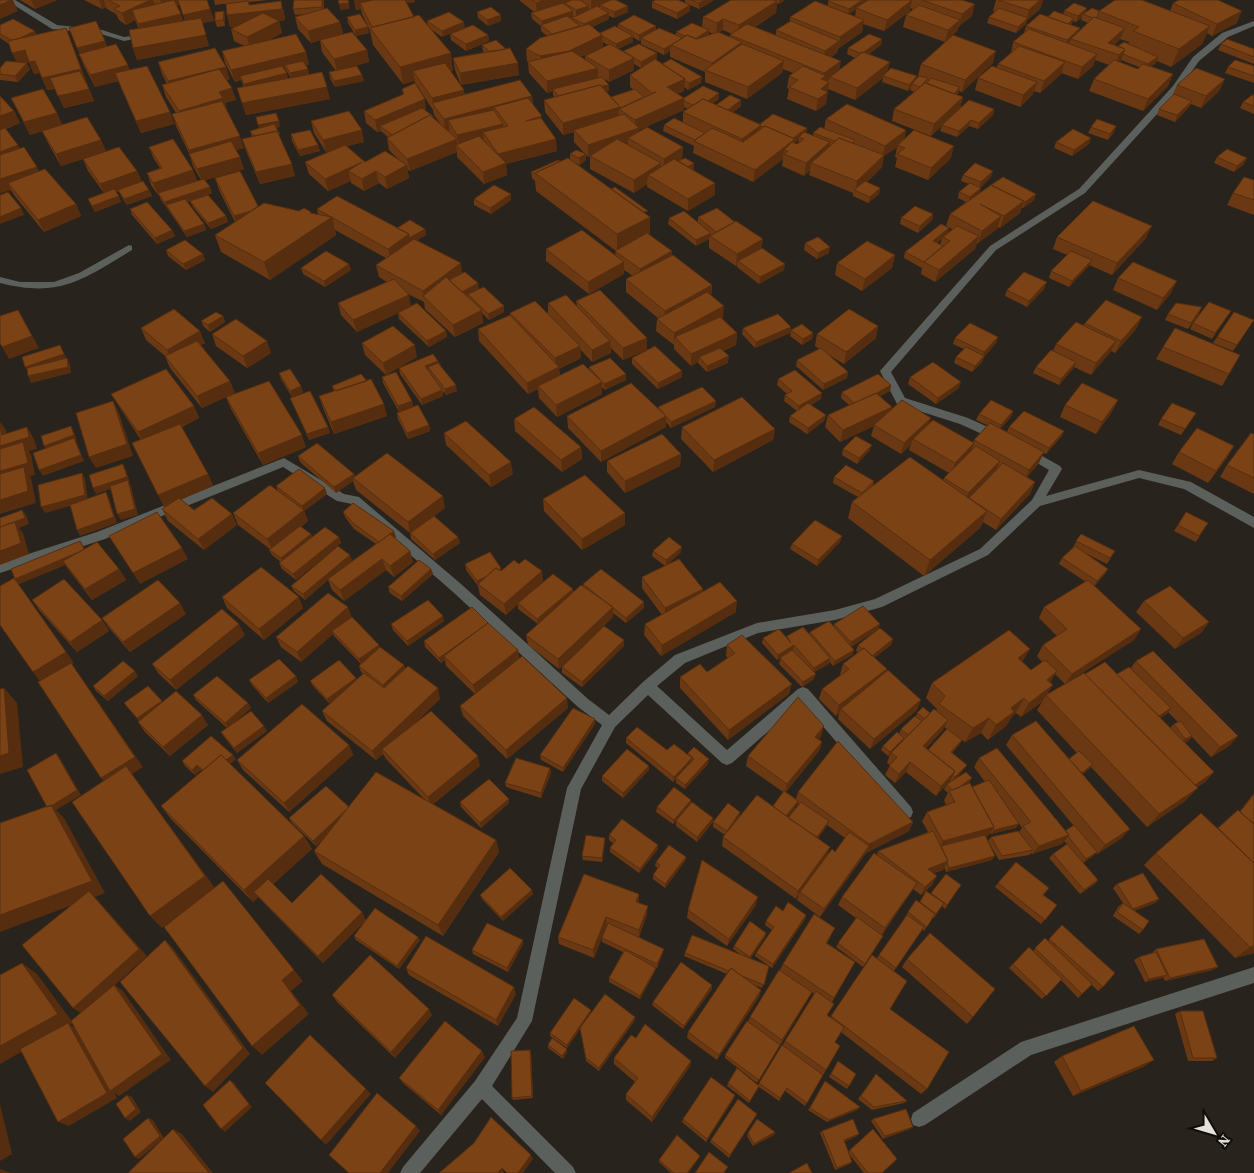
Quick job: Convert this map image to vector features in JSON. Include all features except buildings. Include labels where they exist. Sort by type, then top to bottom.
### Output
[{"type":"street","points":[[10,0],[55,27],[102,32],[124,39],[152,36]]},
{"type":"street","points":[[409,1173],[481,1087],[524,1020],[574,788],[610,723],[648,686],[680,660],[757,628],[835,615],[878,603],[984,552],[1036,504],[1056,469],[1012,443],[964,420],[901,401],[885,371],[993,248],[1082,191],[1176,88],[1196,59],[1224,35],[1254,24]]},
{"type":"street","points":[[0,280],[34,288],[67,284],[128,248]]},
{"type":"street","points":[[0,568],[101,536],[284,462],[342,498],[355,500],[457,588],[583,703],[610,723]]},
{"type":"street","points":[[1036,504],[1139,474],[1186,485],[1254,523]]},
{"type":"street","points":[[648,686],[727,759],[803,693],[906,812]]},
{"type":"street","points":[[919,1119],[1027,1048],[1254,975]]},
{"type":"street","points":[[481,1087],[567,1173]]}]
